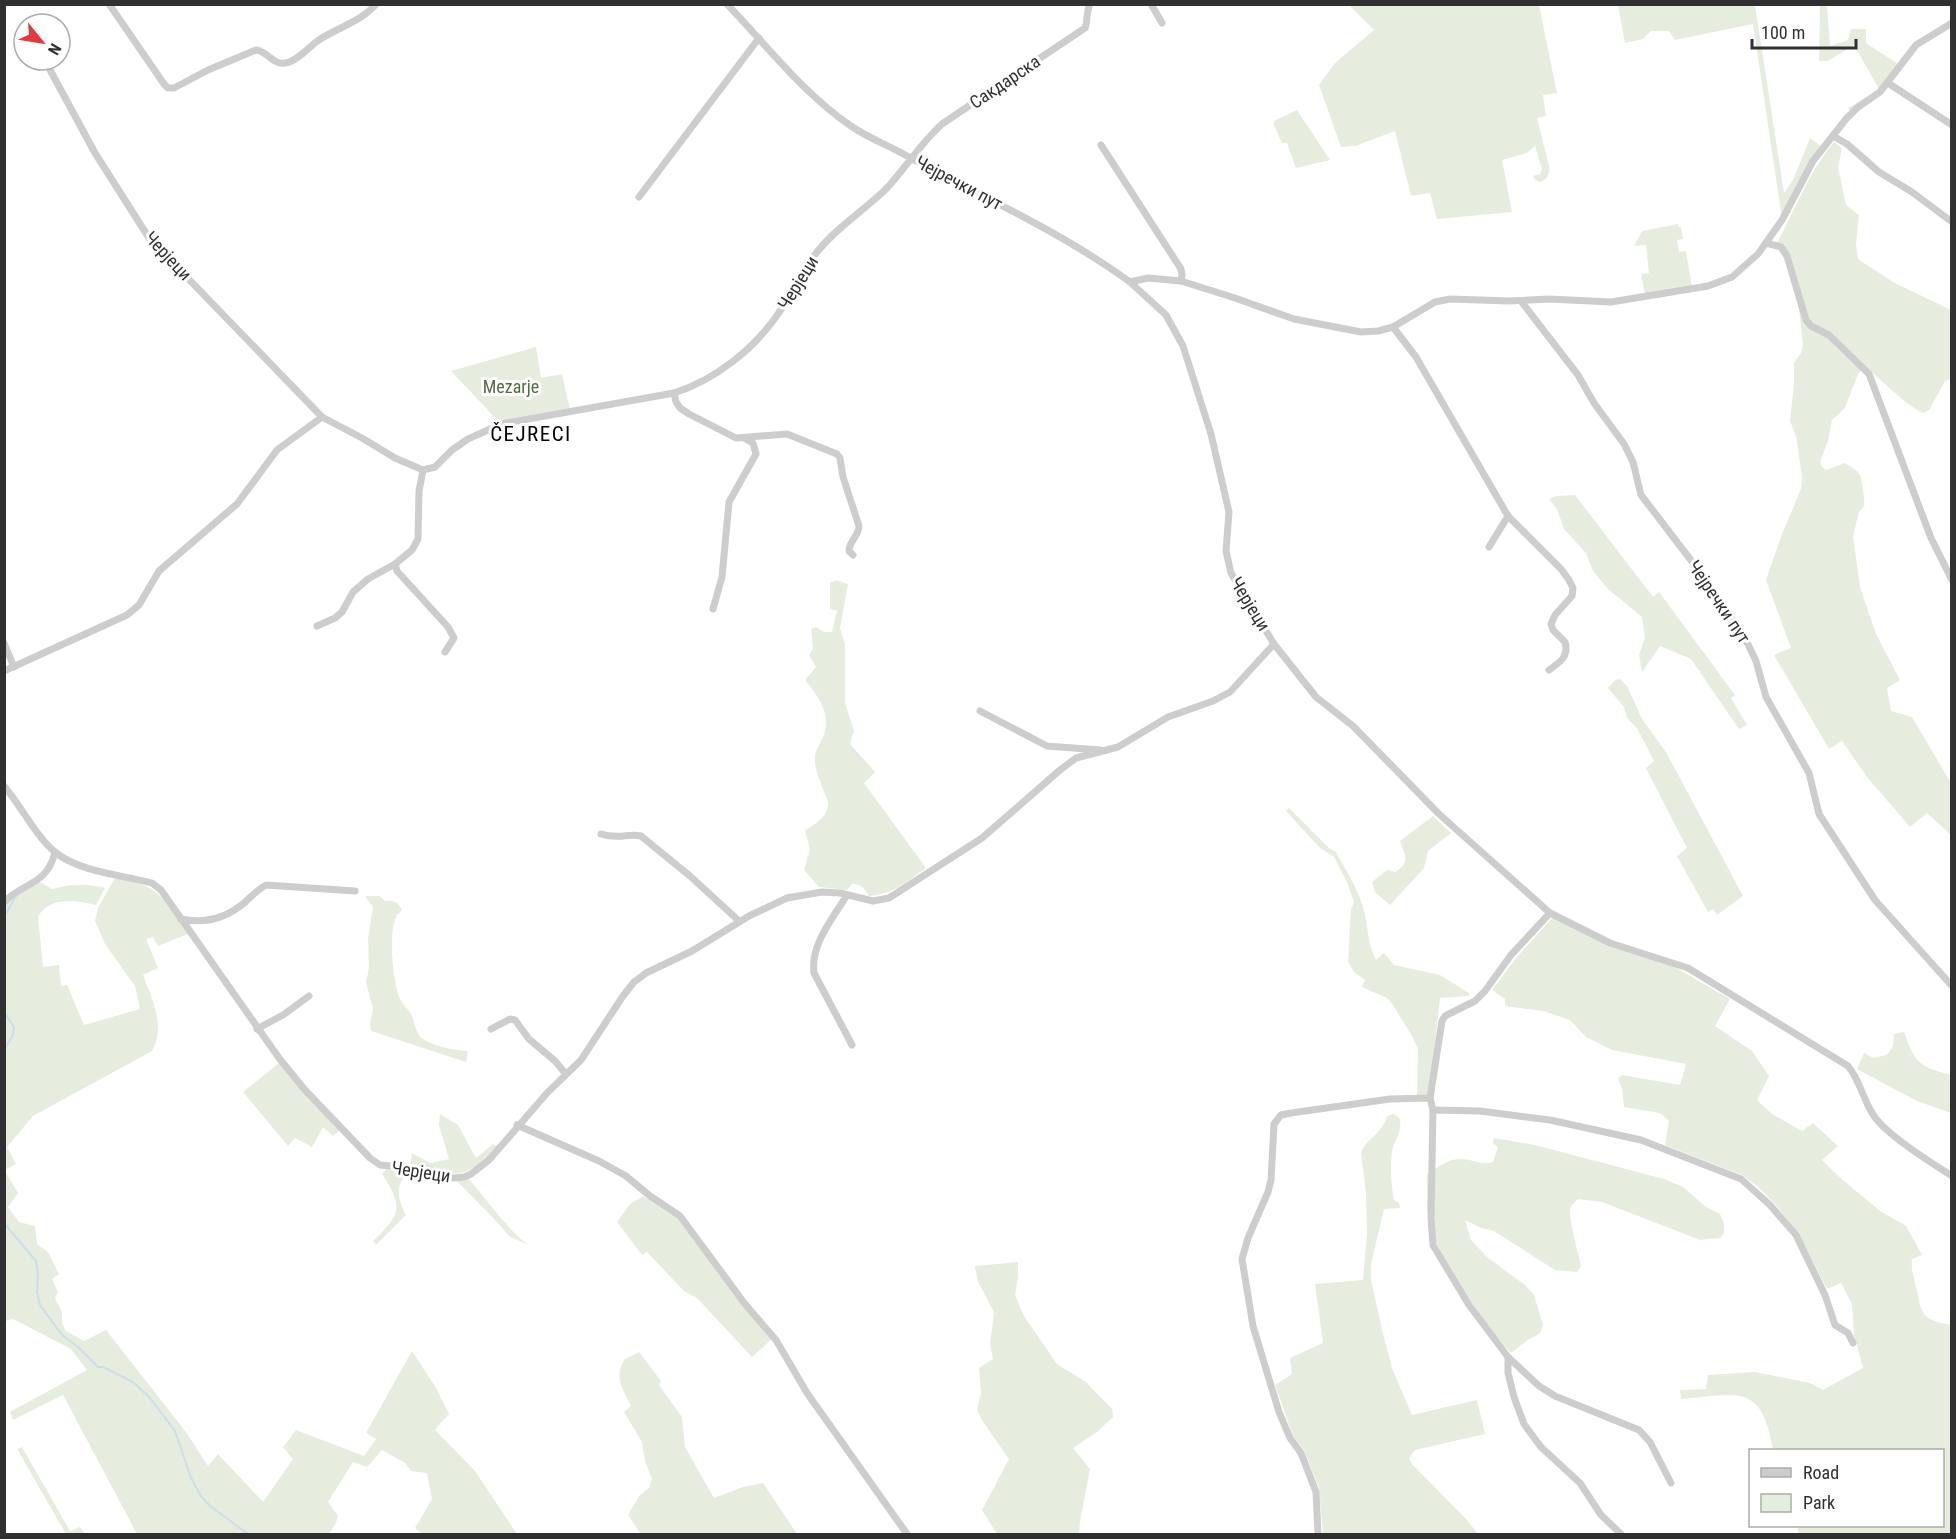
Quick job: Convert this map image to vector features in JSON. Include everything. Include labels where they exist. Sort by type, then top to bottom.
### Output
[{"type":"street","points":[[109,4],[168,88],[174,88],[208,69],[256,50],[262,50],[275,62],[282,64],[291,62],[319,40],[368,14],[376,4]]},
{"type":"street","name":"Чејречки пут","points":[[727,4],[825,107],[868,137],[888,145],[1054,233],[1130,282]]},
{"type":"street","name":"Сакдарска","points":[[912,158],[928,137],[942,124],[1085,28],[1090,4]]},
{"type":"street","points":[[1151,4],[1162,23]]},
{"type":"street","points":[[1130,282],[1148,278],[1180,281],[1287,317],[1361,332],[1393,327],[1435,302],[1450,299],[1521,301],[1549,299],[1611,302],[1708,286],[1726,280],[1739,272],[1758,254],[1782,220],[1813,161],[1851,113],[1880,92],[1916,45],[1952,23]]},
{"type":"street","points":[[639,197],[759,38]]},
{"type":"street","name":"Черјеци","points":[[51,72],[95,153],[149,238],[322,417],[395,458],[423,470],[435,466],[468,439],[501,424],[674,393],[687,389],[723,368],[755,342],[778,315],[816,252],[885,189],[912,158]]},
{"type":"street","points":[[1888,83],[1952,125]]},
{"type":"street","points":[[1833,136],[1847,144],[1879,172],[1912,192],[1952,222]]},
{"type":"street","points":[[1101,145],[1181,269],[1180,281]]},
{"type":"street","points":[[1766,243],[1781,247],[1788,256],[1806,320],[1811,326],[1829,335],[1869,374],[1931,538],[1952,580]]},
{"type":"street","name":"Черјеци","points":[[55,852],[89,868],[152,883],[167,897],[257,1029],[305,1090],[370,1158],[380,1165],[401,1169],[428,1170],[453,1178],[464,1177],[489,1160],[517,1125],[581,1060],[622,996],[634,982],[652,970],[700,947],[739,921],[771,904],[795,896],[822,892],[873,901],[889,898],[982,838],[1069,763],[1083,756],[1108,751],[1126,743],[1168,717],[1214,701],[1230,692],[1274,644],[1240,591],[1227,560],[1229,512],[1211,434],[1182,346],[1166,315],[1130,282]]},
{"type":"street","name":"Чејречки пут","points":[[1521,301],[1578,375],[1594,403],[1627,450],[1633,462],[1641,495],[1714,591],[1743,634],[1756,661],[1766,697],[1809,773],[1819,814],[1875,900],[1952,986]]},
{"type":"street","points":[[1393,327],[1416,357],[1508,516],[1561,569],[1573,588],[1572,596],[1551,624],[1553,630],[1565,642],[1566,654],[1549,670]]},
{"type":"street","points":[[674,393],[676,402],[689,414],[726,434],[753,442],[756,454],[729,502],[722,577],[713,609]]},
{"type":"street","points":[[4,671],[127,615],[139,605],[159,571],[237,504],[276,450],[322,417]]},
{"type":"street","points":[[744,438],[788,434],[837,454],[860,526],[849,548],[853,555]]},
{"type":"street","points":[[317,626],[335,618],[342,612],[354,592],[368,579],[395,564],[412,550],[418,539],[419,491],[423,470]]},
{"type":"street","points":[[1489,547],[1508,516]]},
{"type":"street","points":[[395,564],[397,571],[448,627],[454,638],[445,652]]},
{"type":"street","points":[[4,644],[14,667]]},
{"type":"street","points":[[1274,644],[1297,676],[1324,705],[1353,726],[1439,814],[1550,913],[1610,943],[1688,968],[1848,1066],[1855,1074],[1865,1100],[1880,1124],[1952,1176]]},
{"type":"street","points":[[980,711],[1047,746],[1108,751]]},
{"type":"street","points":[[4,786],[26,813],[36,831],[55,852],[53,861],[37,881],[4,902]]},
{"type":"street","points":[[601,834],[618,838],[641,836],[690,876],[739,921]]},
{"type":"street","points":[[181,919],[203,922],[220,918],[242,905],[266,885],[355,891]]},
{"type":"street","points":[[847,895],[815,950],[812,961],[814,972],[852,1045]]},
{"type":"street","points":[[1550,913],[1511,955],[1485,991],[1475,1001],[1445,1016],[1442,1021],[1430,1098],[1433,1110],[1431,1216],[1433,1245],[1469,1305],[1508,1356],[1539,1386],[1555,1396],[1639,1430],[1650,1442],[1671,1483]]},
{"type":"street","points":[[257,1029],[309,996]]},
{"type":"street","points":[[491,1029],[510,1019],[515,1020],[529,1039],[555,1061],[566,1074]]},
{"type":"street","points":[[1318,1534],[1316,1492],[1301,1453],[1290,1438],[1279,1412],[1253,1326],[1242,1259],[1271,1180],[1274,1124],[1281,1115],[1291,1113],[1390,1099],[1430,1098]]},
{"type":"street","points":[[1433,1110],[1480,1111],[1550,1120],[1641,1140],[1741,1179],[1770,1205],[1796,1235],[1825,1295],[1835,1325],[1848,1333],[1852,1343]]},
{"type":"street","points":[[517,1125],[626,1176],[680,1216],[745,1304],[776,1340],[807,1393],[907,1534]]},
{"type":"street","points":[[1508,1356],[1508,1373],[1524,1424],[1541,1447],[1580,1483],[1601,1515],[1621,1534]]},
{"type":"green space","points":[[1349,5],[1539,5],[1557,93],[1543,95],[1546,116],[1537,118],[1550,170],[1546,179],[1540,182],[1535,180],[1533,176],[1540,174],[1542,169],[1535,146],[1527,153],[1502,160],[1512,212],[1437,219],[1430,193],[1411,196],[1395,131],[1355,146],[1341,147],[1319,85],[1334,64],[1374,30]]},
{"type":"green space","points":[[1618,5],[1755,5],[1784,193],[1793,180],[1810,138],[1824,148],[1782,219],[1753,24],[1675,40],[1669,31],[1651,31],[1643,39],[1625,43]]},
{"type":"green space","points":[[1820,5],[1827,5],[1830,46],[1848,40],[1851,29],[1866,29],[1866,43],[1901,66],[1882,91],[1851,113],[1848,108],[1879,89],[1854,45],[1828,61],[1819,61]]},
{"type":"green space","points":[[1297,110],[1330,160],[1296,168],[1287,143],[1282,143],[1274,121]]},
{"type":"green space","points":[[1834,142],[1842,148],[1838,167],[1846,205],[1859,215],[1856,245],[1858,259],[1893,282],[1951,310],[1951,379],[1945,381],[1929,410],[1923,413],[1915,408],[1864,366],[1858,374],[1845,408],[1832,420],[1828,441],[1820,462],[1826,470],[1845,463],[1857,471],[1861,477],[1864,506],[1859,512],[1853,536],[1860,587],[1876,634],[1900,680],[1887,688],[1891,711],[1912,717],[1951,783],[1951,835],[1927,813],[1910,827],[1867,777],[1842,741],[1829,749],[1774,655],[1791,648],[1766,580],[1801,489],[1802,477],[1796,436],[1790,421],[1794,363],[1803,345],[1799,308],[1790,266],[1775,247],[1809,180]]},
{"type":"green space","points":[[1678,224],[1678,227],[1681,227],[1683,239],[1677,240],[1679,252],[1686,251],[1692,287],[1645,295],[1641,274],[1649,273],[1646,245],[1634,246],[1642,231]]},
{"type":"green space","name":"Mezarje","points":[[536,347],[541,378],[562,374],[570,410],[500,423],[451,371]]},
{"type":"green space","points":[[1575,495],[1653,597],[1659,592],[1735,695],[1731,698],[1747,725],[1739,729],[1691,659],[1660,646],[1642,672],[1639,655],[1645,638],[1642,617],[1608,589],[1593,571],[1586,553],[1564,529],[1557,509],[1549,499],[1556,496]]},
{"type":"green space","points":[[836,580],[848,584],[840,628],[845,644],[845,703],[854,731],[850,744],[875,772],[864,783],[926,868],[893,890],[878,895],[869,896],[860,885],[852,884],[847,890],[819,887],[804,870],[810,849],[805,831],[824,816],[828,807],[815,758],[825,731],[826,717],[817,697],[805,680],[816,667],[809,655],[813,649],[811,629],[816,627],[824,632],[832,632],[837,611],[830,609],[830,583]]},
{"type":"green space","points":[[1620,679],[1627,686],[1642,719],[1666,752],[1743,896],[1717,915],[1713,909],[1708,912],[1677,856],[1687,848],[1646,768],[1654,761],[1637,728],[1627,718],[1624,707],[1608,688],[1615,680]]},
{"type":"green space","points":[[1289,808],[1330,849],[1335,851],[1361,902],[1376,960],[1384,953],[1394,965],[1440,975],[1469,993],[1469,996],[1440,998],[1429,1095],[1417,1095],[1418,1049],[1412,1036],[1387,998],[1362,987],[1365,980],[1354,972],[1348,962],[1351,909],[1354,902],[1347,882],[1334,857],[1320,848],[1286,811]]},
{"type":"green space","points":[[1433,816],[1451,833],[1428,851],[1424,868],[1390,905],[1375,892],[1372,882],[1387,870],[1395,872],[1403,865],[1405,855],[1400,841]]},
{"type":"green space","points":[[116,876],[143,885],[160,895],[188,934],[158,946],[153,937],[146,939],[158,968],[143,975],[158,1022],[156,1042],[152,1051],[33,1116],[7,1147],[16,1164],[5,1170],[5,899],[37,880],[52,889],[78,885],[105,888],[96,905],[64,901],[49,906],[38,917],[43,967],[59,965],[61,986],[67,985],[84,1025],[140,1009],[135,986],[105,944],[95,921],[98,908]]},
{"type":"green space","points":[[365,896],[380,896],[385,901],[395,902],[402,910],[396,916],[392,934],[394,970],[397,992],[411,1014],[418,1034],[433,1044],[468,1051],[466,1062],[371,1031],[373,1009],[366,982],[369,968],[368,939],[373,907]]},
{"type":"green space","points":[[1553,917],[1601,942],[1671,965],[1730,999],[1715,1026],[1752,1051],[1769,1076],[1757,1100],[1772,1114],[1802,1131],[1813,1123],[1838,1146],[1822,1160],[1880,1211],[1906,1226],[1922,1255],[1912,1259],[1912,1266],[1923,1313],[1932,1320],[1951,1325],[1951,1534],[1799,1534],[1797,1527],[1944,1527],[1944,1449],[1773,1449],[1762,1413],[1754,1403],[1744,1397],[1718,1395],[1681,1399],[1680,1390],[1706,1389],[1708,1375],[1755,1372],[1810,1383],[1823,1390],[1863,1368],[1854,1335],[1852,1304],[1841,1283],[1827,1289],[1799,1234],[1757,1186],[1742,1175],[1665,1145],[1669,1121],[1660,1113],[1624,1107],[1618,1078],[1622,1075],[1680,1085],[1686,1064],[1612,1050],[1586,1037],[1570,1020],[1543,1011],[1505,1006],[1505,999],[1492,990],[1516,958]]},
{"type":"green space","points":[[1904,1032],[1912,1051],[1920,1062],[1932,1069],[1951,1075],[1951,1113],[1917,1101],[1857,1069],[1864,1053],[1873,1058],[1887,1055],[1893,1046],[1894,1034]]},
{"type":"green space","points":[[279,1063],[340,1130],[333,1136],[323,1127],[312,1147],[295,1138],[288,1146],[243,1092]]},
{"type":"green space","points":[[440,1114],[458,1125],[476,1158],[493,1144],[497,1147],[476,1166],[458,1173],[438,1172],[410,1166],[412,1153],[430,1163],[449,1159],[439,1125]]},
{"type":"green space","points":[[1394,1114],[1400,1119],[1400,1124],[1392,1151],[1392,1182],[1394,1200],[1399,1203],[1400,1208],[1384,1209],[1371,1264],[1371,1280],[1393,1371],[1412,1415],[1477,1400],[1485,1434],[1415,1450],[1409,1458],[1412,1464],[1478,1534],[1323,1534],[1319,1488],[1304,1450],[1293,1436],[1275,1385],[1292,1374],[1290,1358],[1323,1343],[1315,1284],[1363,1280],[1367,1234],[1366,1193],[1361,1153],[1381,1128],[1387,1116]]},
{"type":"green space","points":[[1494,1138],[1535,1145],[1664,1179],[1683,1187],[1706,1207],[1720,1214],[1724,1223],[1724,1233],[1720,1238],[1700,1240],[1602,1202],[1578,1199],[1571,1206],[1570,1212],[1581,1266],[1577,1272],[1555,1270],[1494,1231],[1481,1228],[1465,1220],[1471,1240],[1487,1257],[1525,1285],[1534,1295],[1543,1325],[1540,1333],[1511,1353],[1472,1303],[1438,1246],[1435,1239],[1434,1212],[1427,1211],[1427,1175],[1442,1164],[1455,1159],[1493,1162],[1498,1147],[1493,1144]]},
{"type":"green space","points":[[386,1169],[434,1174],[403,1178],[399,1192],[406,1215],[376,1245],[373,1241],[389,1224],[396,1210],[394,1195],[382,1174]]},
{"type":"green space","points":[[5,1171],[18,1193],[8,1207],[19,1222],[35,1226],[37,1244],[48,1252],[59,1274],[52,1279],[58,1292],[55,1298],[62,1312],[62,1323],[66,1331],[84,1341],[106,1330],[186,1432],[208,1466],[218,1454],[263,1502],[293,1459],[283,1447],[296,1430],[364,1456],[376,1439],[366,1433],[412,1351],[436,1388],[449,1414],[435,1430],[475,1471],[517,1534],[422,1534],[415,1528],[432,1499],[427,1473],[411,1471],[405,1463],[382,1450],[367,1467],[353,1462],[328,1502],[338,1516],[329,1534],[137,1534],[63,1395],[13,1420],[10,1412],[87,1370],[71,1349],[13,1319],[5,1321]]},
{"type":"green space","points":[[469,1179],[504,1222],[528,1245],[509,1236],[457,1181]]},
{"type":"green space","points":[[643,1196],[678,1219],[772,1339],[752,1357],[697,1298],[684,1291],[647,1252],[642,1255],[617,1222],[630,1204]]},
{"type":"green space","points":[[1018,1262],[1015,1295],[1024,1316],[1057,1364],[1086,1382],[1112,1409],[1113,1417],[1097,1432],[1073,1448],[1090,1469],[1079,1534],[997,1534],[982,1510],[1009,1459],[977,1410],[981,1393],[979,1368],[993,1359],[990,1345],[994,1312],[978,1282],[975,1266]]},
{"type":"green space","points":[[639,1352],[661,1381],[659,1385],[682,1417],[685,1447],[714,1498],[743,1487],[763,1483],[797,1534],[641,1534],[628,1515],[639,1496],[649,1488],[652,1479],[645,1461],[642,1442],[624,1412],[631,1406],[620,1382],[621,1365],[625,1359]]},
{"type":"green space","points":[[22,1447],[70,1531],[80,1527],[85,1534],[66,1534],[17,1449]]},
{"type":"waterway","points":[[4,917],[16,896]]},
{"type":"waterway","points":[[4,1012],[14,1027],[13,1035],[4,1050]]},
{"type":"waterway","points":[[4,1223],[36,1261],[37,1292],[40,1305],[62,1335],[98,1367],[103,1367],[133,1382],[150,1398],[175,1431],[191,1478],[201,1496],[209,1505],[248,1534]]},
{"type":"district","name":"ČEJRECI","points":[[531,434]]}]
